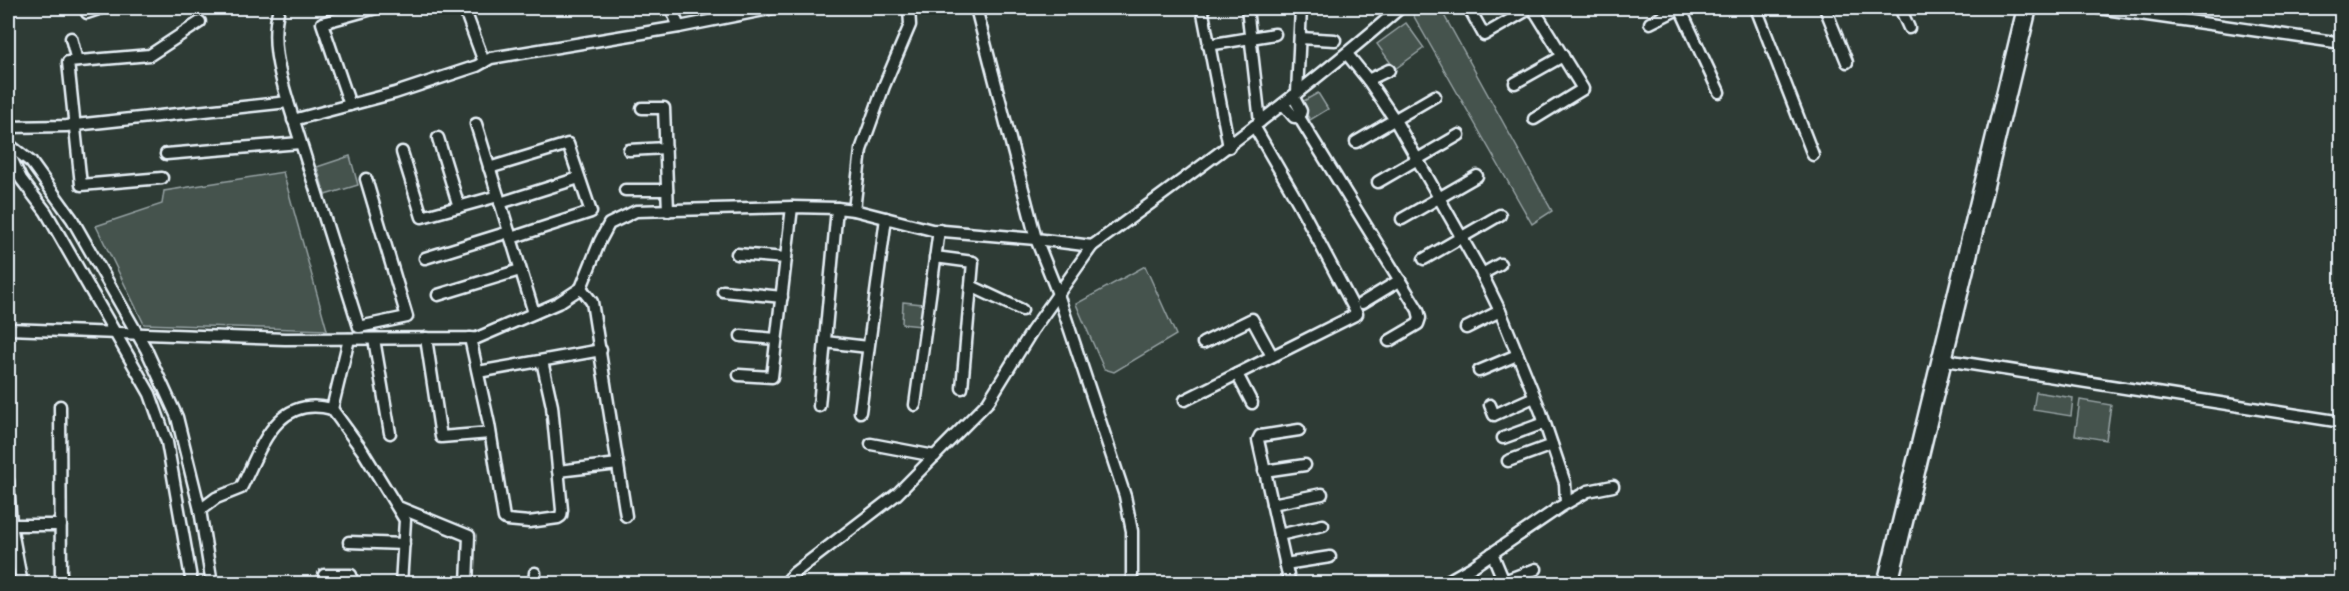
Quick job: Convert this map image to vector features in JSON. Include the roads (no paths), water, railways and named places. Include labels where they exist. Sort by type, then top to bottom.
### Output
[{"type":"street","points":[[85,8],[87,13],[102,8]]},
{"type":"street","points":[[279,8],[276,27],[278,71],[359,327],[407,317],[366,179]]},
{"type":"street","points":[[350,105],[322,23],[376,8]]},
{"type":"street","points":[[464,8],[484,62]]},
{"type":"street","points":[[670,8],[679,27]]},
{"type":"street","points":[[293,120],[395,93],[491,58],[679,27],[774,8]]},
{"type":"street","points":[[854,210],[861,150],[880,96],[910,25],[909,8]]},
{"type":"street","points":[[976,8],[1036,239],[1058,294],[1129,510],[1132,531],[1132,584]]},
{"type":"street","points":[[1202,8],[1229,147]]},
{"type":"street","points":[[1185,400],[1357,314],[1257,124],[1252,38],[1247,8]]},
{"type":"street","points":[[1299,117],[1301,111],[1295,95],[1301,8]]},
{"type":"street","points":[[785,584],[802,567],[897,494],[988,402],[1032,331],[1092,246],[1229,147],[1347,54],[1400,8]]},
{"type":"street","points":[[1469,8],[1484,35],[1532,8],[1583,89],[1534,119]]},
{"type":"street","points":[[1650,23],[1680,8],[1719,92]]},
{"type":"street","points":[[1756,8],[1813,155]]},
{"type":"street","points":[[1825,8],[1847,62]]},
{"type":"street","points":[[1900,8],[1909,28]]},
{"type":"street","points":[[1892,584],[1940,360],[2023,8]]},
{"type":"street","points":[[1883,584],[2031,8]]},
{"type":"street","points":[[2098,8],[2342,43]]},
{"type":"street","points":[[162,178],[81,185],[68,62],[150,55],[200,22]]},
{"type":"street","points":[[1208,45],[1275,33]]},
{"type":"street","points":[[71,38],[77,61]]},
{"type":"street","points":[[1300,39],[1335,40]]},
{"type":"street","points":[[1347,54],[1395,120],[1482,274],[1500,311],[1544,423],[1565,483],[1566,503]]},
{"type":"street","points":[[1515,83],[1563,56]]},
{"type":"street","points":[[1368,80],[1389,70]]},
{"type":"street","points":[[1356,142],[1435,96]]},
{"type":"street","points":[[8,127],[75,125],[288,102]]},
{"type":"street","points":[[1283,104],[1294,117],[1299,117]]},
{"type":"street","points":[[642,108],[664,108],[668,211]]},
{"type":"street","points":[[1299,117],[1418,310],[1420,318],[1418,324],[1389,340]]},
{"type":"street","points":[[476,124],[534,313]]},
{"type":"street","points":[[1378,182],[1459,135]]},
{"type":"street","points":[[438,138],[459,207]]},
{"type":"street","points":[[166,154],[300,143]]},
{"type":"street","points":[[8,144],[31,162],[72,219],[138,333],[177,417],[200,510],[212,584]]},
{"type":"street","points":[[425,258],[591,212],[568,144],[489,168]]},
{"type":"street","points":[[629,150],[666,148]]},
{"type":"street","points":[[8,151],[21,179],[46,212],[150,394],[167,442],[192,584]]},
{"type":"street","points":[[402,152],[422,217],[499,200],[579,178]]},
{"type":"street","points":[[1402,219],[1477,176]]},
{"type":"street","points":[[625,190],[667,190]]},
{"type":"street","points":[[8,329],[285,339],[477,338],[558,303],[580,288],[609,224],[636,212],[792,207],[837,208],[939,230],[1092,246]]},
{"type":"street","points":[[739,375],[772,377],[792,207]]},
{"type":"street","points":[[819,406],[837,208]]},
{"type":"street","points":[[1424,259],[1500,215]]},
{"type":"street","points":[[860,412],[886,218]]},
{"type":"street","points":[[915,405],[939,230]]},
{"type":"street","points":[[737,254],[786,258]]},
{"type":"street","points":[[935,257],[974,262],[962,388]]},
{"type":"street","points":[[1482,274],[1500,264]]},
{"type":"street","points":[[438,295],[520,270]]},
{"type":"street","points":[[1362,303],[1400,280]]},
{"type":"street","points":[[971,286],[1022,310]]},
{"type":"street","points":[[580,288],[592,302],[626,516]]},
{"type":"street","points":[[723,291],[782,297]]},
{"type":"street","points":[[1466,328],[1500,311]]},
{"type":"street","points":[[1203,343],[1252,319],[1272,356]]},
{"type":"street","points":[[741,336],[776,339]]},
{"type":"street","points":[[426,338],[441,438],[490,433]]},
{"type":"street","points":[[470,338],[490,433],[504,518],[507,520],[529,522],[561,516],[552,406],[542,361]]},
{"type":"street","points":[[332,409],[349,339]]},
{"type":"street","points":[[374,339],[390,433]]},
{"type":"street","points":[[825,342],[868,347]]},
{"type":"street","points":[[478,372],[601,350]]},
{"type":"street","points":[[1479,371],[1517,355]]},
{"type":"street","points":[[1940,360],[2342,422]]},
{"type":"street","points":[[1237,374],[1252,403]]},
{"type":"street","points":[[1490,405],[1494,415],[1534,397]]},
{"type":"street","points":[[60,406],[61,584]]},
{"type":"street","points":[[200,510],[216,498],[241,488],[262,441],[277,421],[297,410],[321,406],[332,409],[362,450],[405,520],[401,584]]},
{"type":"street","points":[[1503,438],[1544,423]]},
{"type":"street","points":[[1290,584],[1258,440],[1260,436],[1299,430]]},
{"type":"street","points":[[871,444],[935,456]]},
{"type":"street","points":[[1508,461],[1552,445]]},
{"type":"street","points":[[558,471],[618,464]]},
{"type":"street","points":[[1264,471],[1305,465]]},
{"type":"street","points":[[8,480],[11,525],[22,584]]},
{"type":"street","points":[[1442,584],[1566,503],[1588,491],[1613,486]]},
{"type":"street","points":[[1272,504],[1322,494]]},
{"type":"street","points":[[398,507],[469,536],[467,584]]},
{"type":"street","points":[[11,525],[61,525]]},
{"type":"street","points":[[1279,535],[1323,525]]},
{"type":"street","points":[[349,542],[404,543]]},
{"type":"street","points":[[1492,553],[1504,582],[1536,569]]},
{"type":"street","points":[[1285,564],[1330,557]]},
{"type":"street","points":[[182,584],[187,562]]},
{"type":"street","points":[[324,575],[351,575],[351,584]]}]
